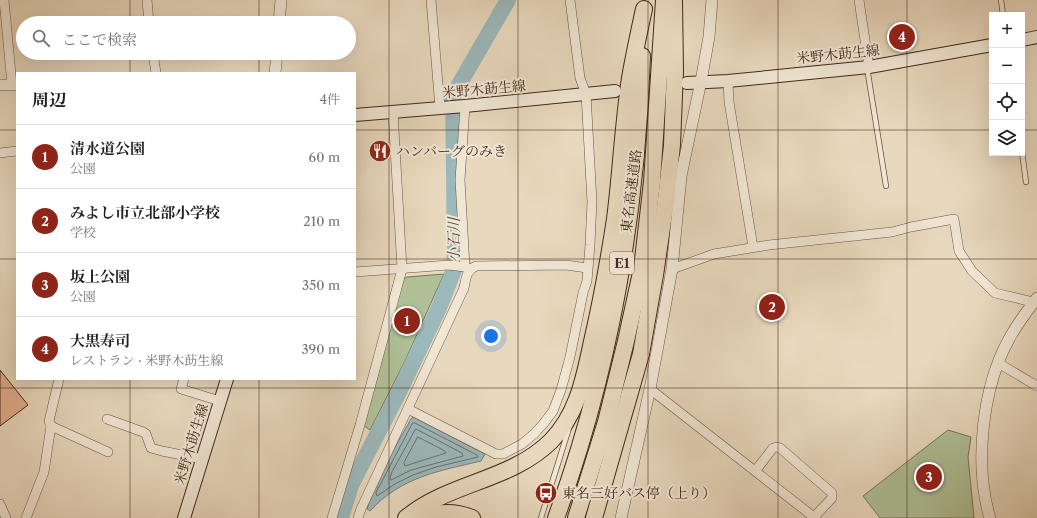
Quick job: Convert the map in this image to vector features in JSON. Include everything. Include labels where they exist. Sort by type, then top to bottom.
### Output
[{"type":"highway","name":"東名高速道路","points":[[576,518],[606,422],[642,268],[652,182],[664,0]]},
{"type":"highway","points":[[594,518],[641,354],[655,275],[672,145],[675,71],[674,0]]},
{"type":"highway","name":"東名高速道路","points":[[556,518],[566,492],[603,362],[609,339],[622,265],[634,171],[642,75],[644,4]]},
{"type":"highway","points":[[406,518],[433,500],[511,469],[531,457],[541,450],[558,433],[576,405],[587,367],[597,321],[615,219],[630,78],[644,4]]},
{"type":"highway","points":[[423,518],[440,513],[453,512],[472,518]]},
{"type":"main road","points":[[1025,39],[1037,37]]},
{"type":"main road","name":"米野木莇生線","points":[[687,83],[701,81],[728,81],[869,67],[989,46]]},
{"type":"main road","name":"米野木莇生線","points":[[356,115],[615,91]]},
{"type":"main road","name":"米野木莇生線","points":[[184,518],[227,380]]},
{"type":"street","points":[[0,85],[15,85],[4,0]]},
{"type":"street","points":[[147,0],[148,16]]},
{"type":"street","points":[[280,16],[281,0]]},
{"type":"street","points":[[431,0],[442,108]]},
{"type":"street","points":[[408,409],[496,454],[503,454],[522,444],[534,434],[553,411],[561,390],[587,281],[592,202],[586,94],[580,78],[570,0]]},
{"type":"street","points":[[621,518],[650,389],[672,269],[681,176],[709,37],[712,0]]},
{"type":"street","points":[[859,0],[869,67]]},
{"type":"street","points":[[153,60],[156,72]]},
{"type":"street","points":[[275,72],[276,60]]},
{"type":"street","points":[[728,81],[729,102],[753,247]]},
{"type":"street","points":[[358,518],[464,288],[467,273],[465,267],[460,180],[465,106]]},
{"type":"street","points":[[332,518],[360,425],[402,269],[393,112]]},
{"type":"street","points":[[0,153],[16,151]]},
{"type":"street","points":[[672,269],[714,254],[753,247],[892,232],[911,226],[954,219],[960,251],[972,271],[995,292],[1036,301],[1009,339],[998,363],[985,409],[982,456],[984,485],[990,518]]},
{"type":"street","points":[[356,272],[449,265],[465,267],[566,265],[587,268]]},
{"type":"street","points":[[998,363],[1037,386]]},
{"type":"street","points":[[26,518],[44,472],[51,426],[49,421],[59,380]]},
{"type":"street","points":[[184,380],[181,389],[220,401]]},
{"type":"street","points":[[650,389],[756,470],[814,518],[832,498],[832,493],[780,448],[773,448],[756,470]]},
{"type":"street","points":[[107,419],[143,432],[146,434],[151,448],[202,459]]},
{"type":"street","points":[[51,426],[108,452]]},
{"type":"street","points":[[0,504],[6,518]]},
{"type":"lane","points":[[1001,0],[1003,12]]},
{"type":"lane","points":[[869,67],[868,74],[886,186]]},
{"type":"lane","points":[[1023,156],[1026,182]]},
{"type":"lane","points":[[541,518],[566,442],[576,405]]},
{"type":"green space","points":[[444,274],[405,361],[370,430],[363,425],[402,280],[407,277]]},
{"type":"green space","points":[[948,430],[971,437],[968,457],[974,518],[880,518],[863,496]]},
{"type":"water","points":[[503,0],[514,0],[504,17],[495,14]]},
{"type":"water","points":[[413,417],[485,454],[481,461],[436,472],[408,483],[395,490],[370,511],[367,509],[375,486],[392,452]]},
{"type":"building","points":[[0,370],[28,405],[0,426]]},
{"type":"waterway","name":"小石川","points":[[341,518],[351,485],[399,392],[439,308],[454,270],[453,95],[508,0]]},
{"type":"place","name":"大黒寿司","points":[[902,37]]},
{"type":"place","name":"ハンバーグのみき","points":[[380,151]]},
{"type":"place","name":"みよし市立北部小学校","points":[[772,307]]},
{"type":"place","name":"清水道公園","points":[[407,321]]},
{"type":"place","name":"坂上公園","points":[[929,477]]},
{"type":"place","name":"東名三好バス停（上り）","points":[[546,493]]}]
